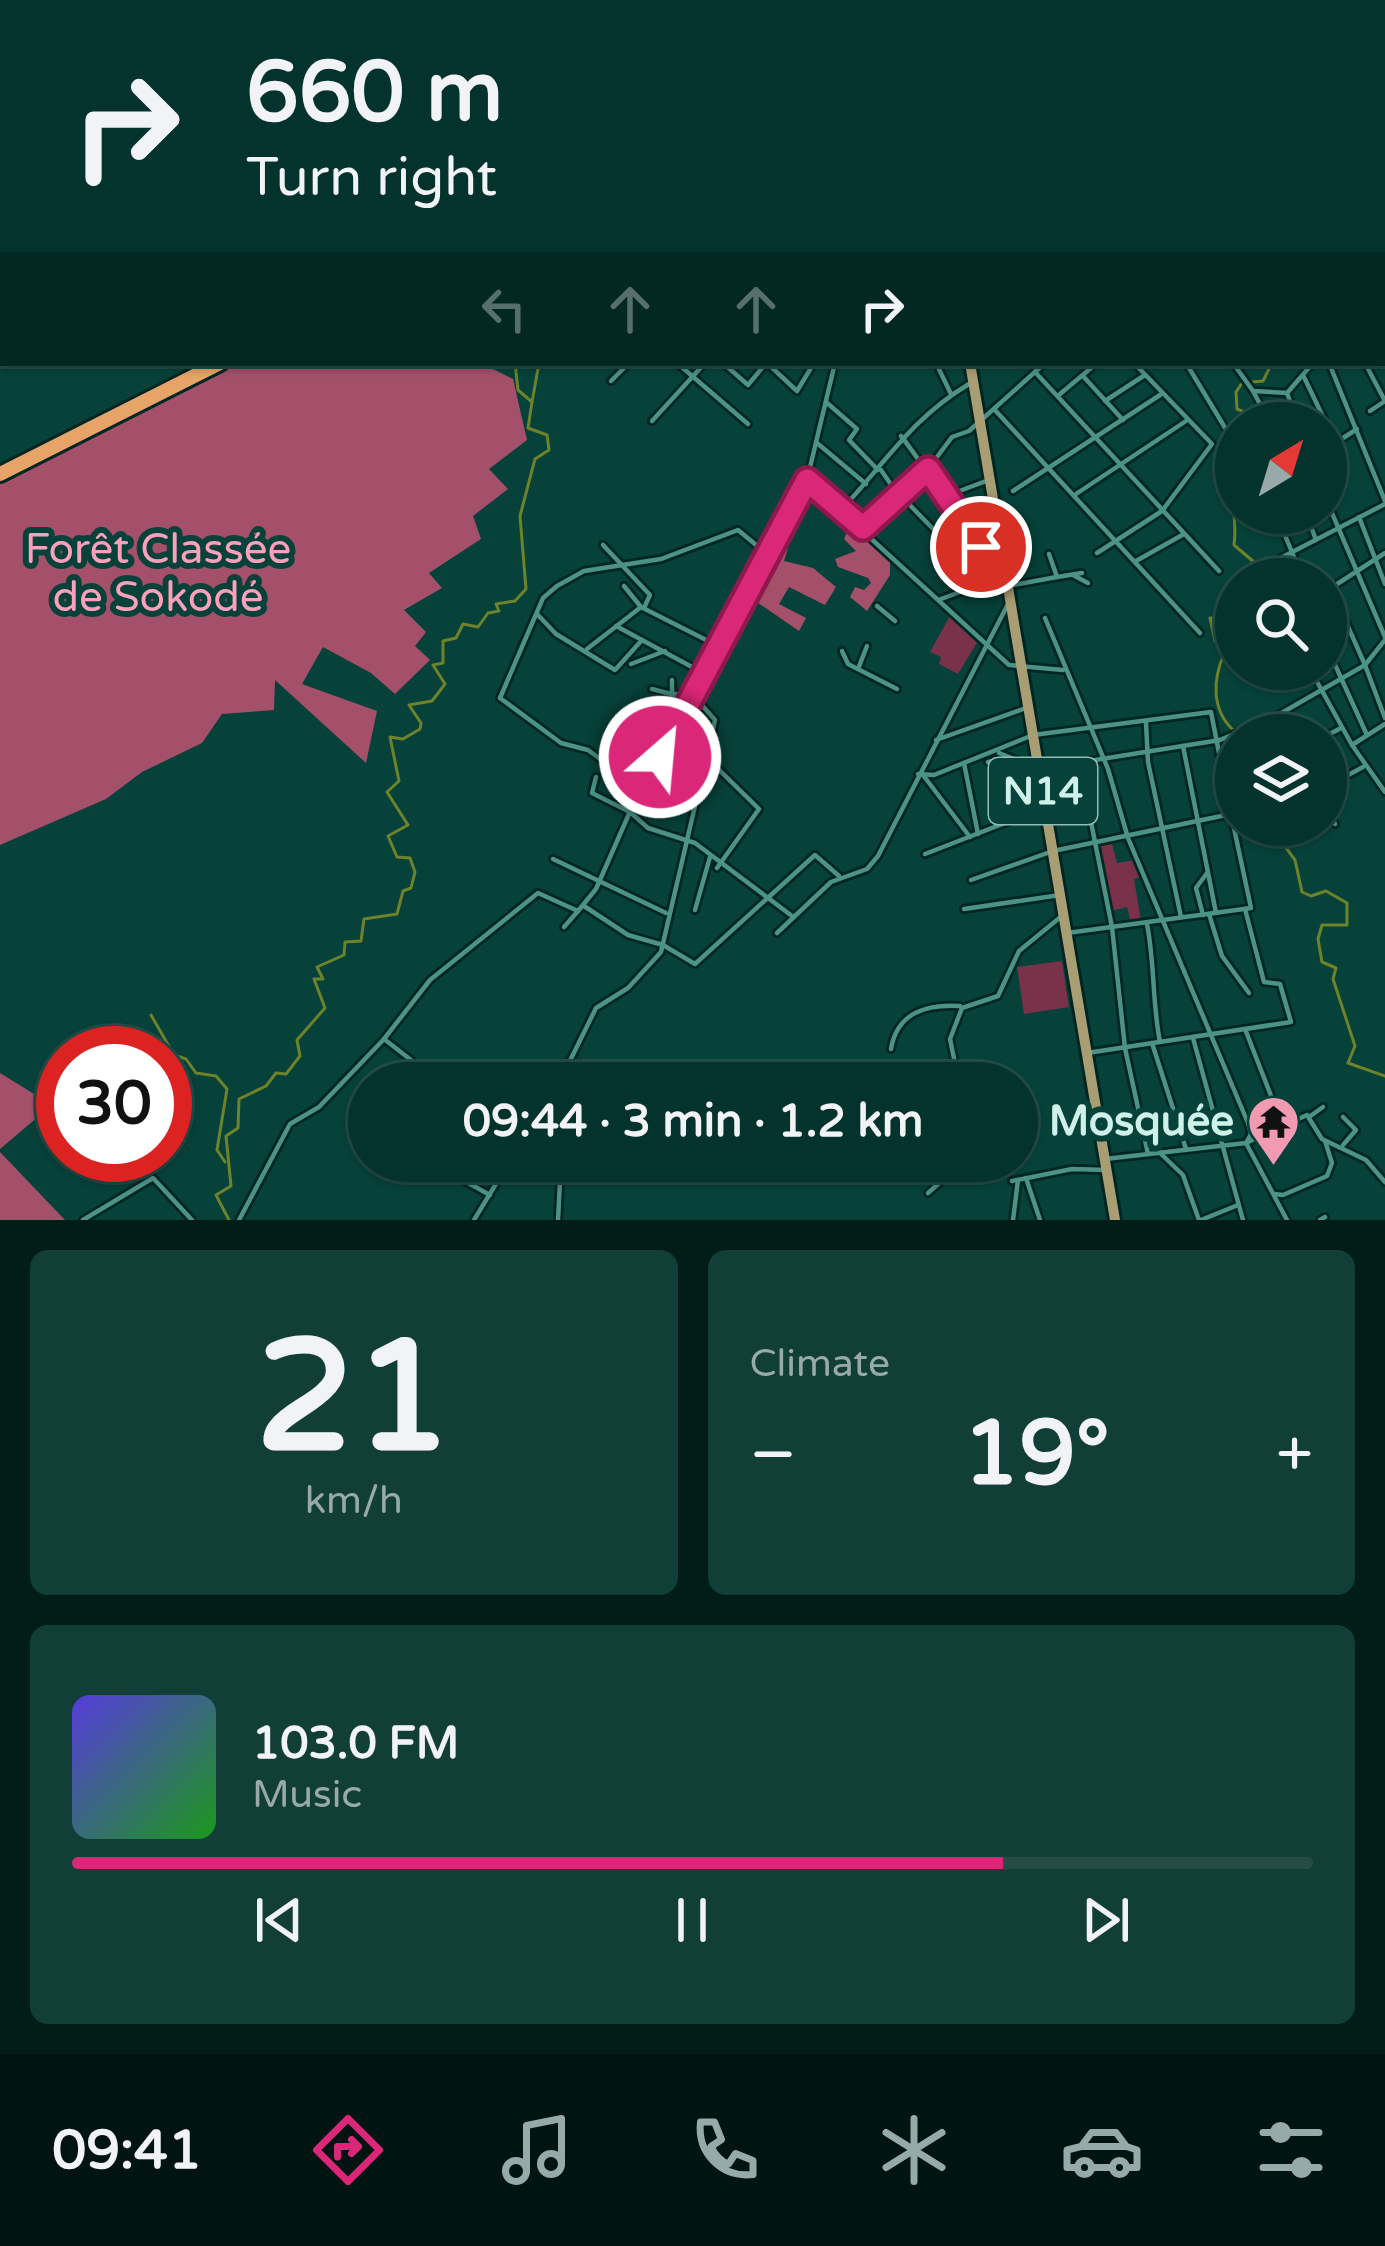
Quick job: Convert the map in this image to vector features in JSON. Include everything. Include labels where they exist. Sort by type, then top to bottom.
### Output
[{"type":"highway","points":[[0,474],[214,366]]},
{"type":"main road","name":"N14","points":[[970,366],[1115,1220]]},
{"type":"street","points":[[611,381],[626,366]]},
{"type":"street","points":[[681,366],[748,424]]},
{"type":"street","points":[[652,421],[702,366]]},
{"type":"street","points":[[726,366],[748,385],[764,366]]},
{"type":"street","points":[[769,366],[797,391],[812,366]]},
{"type":"street","points":[[564,927],[601,879],[643,782],[663,753],[807,480],[834,366]]},
{"type":"street","points":[[937,366],[951,394]]},
{"type":"street","points":[[863,528],[928,469],[952,437],[994,409],[1042,366]]},
{"type":"street","points":[[1058,395],[1094,366]]},
{"type":"street","points":[[1096,554],[1162,511],[1212,444],[1137,366]]},
{"type":"street","points":[[1188,366],[1215,411]]},
{"type":"street","points":[[1236,366],[1259,402]]},
{"type":"street","points":[[1287,393],[1310,366]]},
{"type":"street","points":[[1330,366],[1385,502],[1347,523]]},
{"type":"street","points":[[1367,366],[1385,401],[1370,411]]},
{"type":"street","points":[[1035,372],[1101,438],[1215,567]]},
{"type":"street","points":[[1106,401],[1145,375]]},
{"type":"street","points":[[1303,375],[1316,402]]},
{"type":"street","points":[[1083,376],[1125,422]]},
{"type":"street","points":[[842,509],[879,470],[901,435],[973,382]]},
{"type":"street","points":[[1252,389],[1287,393]]},
{"type":"street","points":[[1287,393],[1290,402]]},
{"type":"street","points":[[1013,491],[1101,438],[1160,395]]},
{"type":"street","points":[[826,402],[856,429],[849,440],[986,583]]},
{"type":"street","points":[[994,409],[1200,633]]},
{"type":"street","points":[[1076,494],[1186,421]]},
{"type":"street","points":[[1347,436],[1357,429]]},
{"type":"street","points":[[901,435],[949,495],[981,547],[993,555],[1003,553]]},
{"type":"street","points":[[817,442],[866,484]]},
{"type":"street","points":[[1374,473],[1385,467]]},
{"type":"street","points":[[807,480],[988,640],[1009,664],[1064,670]]},
{"type":"street","points":[[949,495],[986,481]]},
{"type":"street","points":[[1359,517],[1385,584]]},
{"type":"street","points":[[694,808],[618,772],[588,750],[561,743],[500,698],[548,592],[572,577],[661,559],[738,530],[766,554]]},
{"type":"street","points":[[1135,562],[1184,534]]},
{"type":"street","points":[[1285,534],[1295,558]]},
{"type":"street","points":[[1314,534],[1316,540]]},
{"type":"street","points":[[1281,558],[1327,534]]},
{"type":"street","points":[[1342,534],[1385,639],[1365,664],[1347,674]]},
{"type":"street","points":[[587,649],[642,608],[650,595],[603,545]]},
{"type":"street","points":[[1049,554],[1057,577]]},
{"type":"street","points":[[1347,577],[1385,554]]},
{"type":"street","points":[[941,599],[986,583],[1008,586],[1082,573]]},
{"type":"street","points":[[1073,575],[1088,583]]},
{"type":"street","points":[[624,586],[642,608],[720,647]]},
{"type":"street","points":[[777,933],[839,877],[868,868],[878,856],[988,640],[1008,586]]},
{"type":"street","points":[[877,606],[895,621]]},
{"type":"street","points":[[536,614],[556,634],[615,670],[642,640]]},
{"type":"street","points":[[1045,618],[1103,758],[1128,838],[1247,1122],[1251,1134],[1246,1143]]},
{"type":"street","points":[[616,626],[705,674]]},
{"type":"street","points":[[1347,627],[1385,721],[1352,745]]},
{"type":"street","points":[[858,669],[867,646]]},
{"type":"street","points":[[632,664],[665,651]]},
{"type":"street","points":[[842,651],[843,659],[898,689]]},
{"type":"street","points":[[672,680],[670,691],[675,695]]},
{"type":"street","points":[[569,1062],[596,1008],[628,988],[663,945],[708,759],[714,715],[692,694],[652,689]]},
{"type":"street","points":[[1281,714],[1319,690],[1333,714]]},
{"type":"street","points":[[1346,690],[1367,735]]},
{"type":"street","points":[[936,740],[1029,706]]},
{"type":"street","points":[[988,761],[1033,735],[1211,712],[1215,720]]},
{"type":"street","points":[[1146,722],[1181,917]]},
{"type":"street","points":[[618,724],[663,753]]},
{"type":"street","points":[[1347,737],[1385,793]]},
{"type":"street","points":[[920,774],[999,754],[1038,764],[1079,762],[1215,741]]},
{"type":"street","points":[[1183,746],[1196,795],[1191,804],[1207,873],[1210,914],[1222,956],[1249,993]]},
{"type":"street","points":[[708,759],[759,809],[720,866]]},
{"type":"street","points":[[1079,762],[1112,927],[1125,1048],[1148,1154]]},
{"type":"street","points":[[964,763],[974,836]]},
{"type":"street","points":[[1347,776],[1366,766]]},
{"type":"street","points":[[649,773],[648,780],[660,791]]},
{"type":"street","points":[[920,774],[974,836]]},
{"type":"street","points":[[596,777],[592,793],[630,812],[648,828],[686,840],[792,916]]},
{"type":"street","points":[[925,854],[1046,807]]},
{"type":"street","points":[[971,880],[1053,851],[1215,819]]},
{"type":"street","points":[[1067,933],[1251,908],[1238,846]]},
{"type":"street","points":[[239,1220],[290,1124],[319,1107],[384,1039],[430,980],[538,893],[581,909],[628,935],[663,945],[695,964],[738,930],[815,855],[839,877]]},
{"type":"street","points":[[695,910],[710,857]]},
{"type":"street","points":[[553,859],[668,914]]},
{"type":"street","points":[[1207,873],[1196,888],[1210,914]]},
{"type":"street","points":[[964,909],[1060,895]]},
{"type":"street","points":[[1087,1053],[1210,1038],[1291,1022],[1280,984],[1264,982],[1245,909]]},
{"type":"street","points":[[891,1049],[898,1023],[907,1016],[998,996],[1019,951],[1064,915]]},
{"type":"street","points":[[1147,924],[1158,980],[1152,1002],[1156,1043],[1186,1149]]},
{"type":"street","points":[[955,1062],[950,1037],[966,1005]]},
{"type":"street","points":[[1281,1024],[1296,1033]]},
{"type":"street","points":[[1245,1029],[1282,1125]]},
{"type":"street","points":[[1193,1038],[1218,1144],[1244,1220]]},
{"type":"street","points":[[384,1039],[410,1062]]},
{"type":"street","points":[[1038,1176],[1159,1152],[1246,1143],[1323,1108]]},
{"type":"street","points":[[1274,1193],[1283,1195],[1327,1176],[1332,1163],[1309,1117]]},
{"type":"street","points":[[1343,1117],[1356,1130],[1343,1145]]},
{"type":"street","points":[[1325,1141],[1343,1145],[1380,1171],[1385,1182]]},
{"type":"street","points":[[1246,1143],[1288,1220]]},
{"type":"street","points":[[1159,1152],[1184,1175],[1200,1220],[1238,1205]]},
{"type":"street","points":[[83,1220],[153,1178],[173,1194],[192,1220]]},
{"type":"street","points":[[465,1182],[490,1195]]},
{"type":"street","points":[[474,1220],[498,1182]]},
{"type":"street","points":[[558,1220],[560,1182]]},
{"type":"street","points":[[928,1193],[940,1182]]},
{"type":"street","points":[[1012,1220],[1018,1182]]},
{"type":"street","points":[[1021,1182],[1040,1220]]},
{"type":"shaded area","points":[[951,614],[978,641],[958,674],[939,664],[941,657],[930,652]]},
{"type":"shaded area","points":[[1112,844],[1117,863],[1136,860],[1141,921],[1131,923],[1127,907],[1111,911],[1098,846]]},
{"type":"shaded area","points":[[1062,961],[1069,1007],[1024,1014],[1017,967]]},
{"type":"green space","name":"Forêt Classée de Sokodé","points":[[221,366],[487,366],[513,379],[527,440],[489,469],[508,489],[473,516],[481,539],[429,573],[442,588],[404,610],[426,632],[415,646],[430,660],[395,694],[371,673],[323,647],[302,684],[377,711],[366,763],[275,680],[274,710],[222,714],[202,743],[142,772],[106,799],[0,845],[0,479],[190,387]]},
{"type":"green space","points":[[837,511],[890,558],[890,575],[867,611],[850,597],[855,587],[864,590],[871,583],[868,578],[838,567],[835,559],[856,551],[844,539],[848,530],[832,516]]},
{"type":"green space","points":[[776,541],[788,548],[784,561],[813,568],[836,587],[825,605],[789,587],[779,604],[806,618],[799,631],[748,596]]},
{"type":"green space","points":[[0,1073],[36,1095],[36,1119],[0,1149]]},
{"type":"green space","points":[[0,1152],[65,1220],[0,1220]]},
{"type":"waterway","points":[[229,1220],[216,1195],[231,1186],[226,1136],[238,1128],[239,1099],[266,1086],[276,1073],[286,1074],[300,1056],[297,1040],[325,1008],[314,979],[323,979],[317,967],[344,955],[345,942],[361,941],[364,919],[397,914],[403,891],[411,888],[415,872],[410,858],[397,857],[388,836],[408,825],[387,792],[399,781],[390,737],[403,739],[420,729],[409,705],[432,701],[445,684],[433,665],[443,663],[443,641],[456,638],[463,624],[478,627],[488,613],[499,611],[496,604],[515,601],[526,589],[520,516],[535,459],[549,450],[547,435],[528,428],[532,402],[518,390],[515,366]]},
{"type":"waterway","points":[[532,402],[538,366]]},
{"type":"waterway","points":[[1237,402],[1242,383],[1263,381],[1270,366]]},
{"type":"waterway","points":[[1235,534],[1234,545],[1249,558]]},
{"type":"waterway","points":[[1215,618],[1210,618],[1215,641]]},
{"type":"waterway","points":[[1217,690],[1222,714]]},
{"type":"waterway","points":[[1285,846],[1295,860],[1302,892],[1311,896],[1326,891],[1347,903],[1347,925],[1322,925],[1318,939],[1322,962],[1336,968],[1333,979],[1355,1046],[1348,1063],[1385,1076]]},
{"type":"waterway","points":[[151,1015],[174,1055],[186,1059],[196,1073],[216,1076],[227,1089],[217,1150],[225,1162]]},
{"type":"place","name":"Mosquée","points":[[1273,1167]]},
{"type":"route","points":[[660,757],[807,480],[863,528],[928,469],[981,547]]}]
